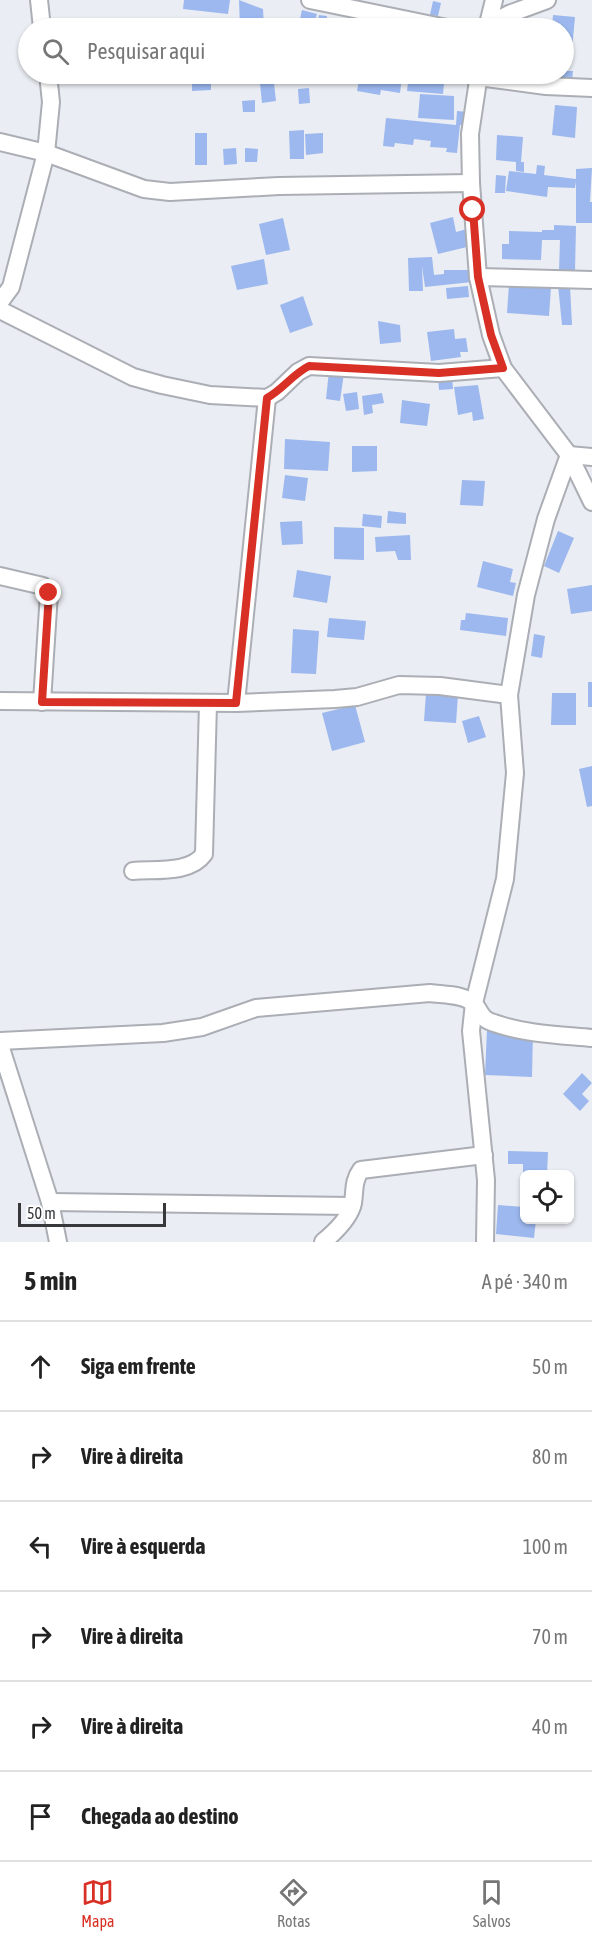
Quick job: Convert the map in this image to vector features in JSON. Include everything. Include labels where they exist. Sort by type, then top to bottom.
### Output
[{"type":"street","points":[[39,0],[41,18]]},
{"type":"street","points":[[310,0],[398,18]]},
{"type":"street","points":[[488,18],[494,0]]},
{"type":"street","points":[[502,18],[547,0]]},
{"type":"street","points":[[0,302],[11,287],[46,153],[51,102],[49,84]]},
{"type":"street","points":[[477,84],[470,134],[471,183],[478,277],[491,335],[503,368],[569,455],[592,502]]},
{"type":"street","points":[[534,84],[592,88]]},
{"type":"street","points":[[0,142],[46,153],[144,189],[170,192],[279,186],[471,183]]},
{"type":"street","points":[[478,277],[592,280]]},
{"type":"street","points":[[0,310],[133,377],[162,386],[210,395],[267,398],[277,392],[298,372],[309,366],[439,373],[503,368]]},
{"type":"street","points":[[236,703],[267,398]]},
{"type":"street","points":[[569,455],[592,457]]},
{"type":"street","points":[[485,1242],[486,1180],[471,1031],[474,1003],[506,879],[515,773],[509,695],[526,595],[546,519],[569,455]]},
{"type":"street","points":[[0,576],[43,585],[49,593],[42,702]]},
{"type":"street","points":[[0,701],[236,703],[357,697],[399,685],[440,686],[509,695]]},
{"type":"street","points":[[133,870],[187,867],[199,861],[204,854],[208,703]]},
{"type":"street","points":[[58,1242],[50,1202],[0,1043],[163,1033],[202,1028],[256,1008],[430,993],[459,996],[474,1003],[480,1015],[491,1022],[512,1029],[592,1038]]},
{"type":"street","points":[[323,1242],[337,1230],[352,1206],[355,1178],[361,1170],[484,1155]]},
{"type":"street","points":[[50,1202],[352,1206]]},
{"type":"building","points":[[184,0],[230,0],[228,14],[183,9]]},
{"type":"building","points":[[239,0],[263,9],[264,18],[240,18]]},
{"type":"building","points":[[433,1],[441,3],[438,16],[430,15]]},
{"type":"building","points":[[302,10],[317,14],[316,18],[300,18]]},
{"type":"building","points":[[553,15],[575,17],[574,28],[574,18],[553,18]]},
{"type":"building","points":[[192,84],[211,84],[211,90],[192,91]]},
{"type":"building","points":[[260,84],[274,84],[276,101],[262,103]]},
{"type":"building","points":[[358,84],[401,84],[400,93],[381,90],[380,95],[357,91]]},
{"type":"building","points":[[408,84],[444,84],[443,94],[407,91]]},
{"type":"building","points":[[309,88],[310,103],[299,104],[298,89]]},
{"type":"building","points":[[420,94],[454,96],[454,120],[418,118]]},
{"type":"building","points":[[255,100],[255,112],[243,112],[242,101]]},
{"type":"building","points":[[555,105],[577,107],[575,138],[552,135]]},
{"type":"building","points":[[457,111],[467,112],[466,126],[460,125],[457,153],[446,152],[447,148],[430,147],[431,141],[414,139],[413,145],[395,143],[394,147],[383,146],[386,118],[456,125]]},
{"type":"building","points":[[304,130],[304,159],[290,159],[289,131]]},
{"type":"building","points":[[195,133],[207,133],[207,165],[195,165]]},
{"type":"building","points":[[323,133],[323,153],[306,155],[305,134]]},
{"type":"building","points":[[497,135],[523,137],[521,162],[524,162],[524,172],[516,171],[516,162],[496,160]]},
{"type":"building","points":[[236,148],[237,164],[224,165],[223,149]]},
{"type":"building","points":[[245,148],[258,149],[257,162],[245,162]]},
{"type":"building","points":[[537,165],[545,166],[544,175],[576,179],[576,169],[592,168],[590,202],[592,202],[592,223],[576,223],[576,181],[575,188],[548,187],[547,197],[506,191],[509,171],[536,174]]},
{"type":"building","points":[[496,175],[506,176],[505,193],[495,193]]},
{"type":"building","points":[[453,217],[456,232],[467,229],[471,246],[438,254],[430,223]]},
{"type":"building","points":[[283,218],[290,250],[266,255],[259,224]]},
{"type":"building","points":[[554,225],[576,226],[575,272],[559,271],[560,240],[542,240],[541,260],[502,259],[502,244],[509,244],[509,231],[542,232],[542,230],[554,230]]},
{"type":"building","points":[[432,257],[434,275],[444,274],[444,270],[471,270],[472,282],[425,287],[422,266],[423,291],[409,291],[408,258]]},
{"type":"building","points":[[264,259],[268,284],[237,290],[231,266]]},
{"type":"building","points":[[509,284],[551,287],[549,316],[507,313]]},
{"type":"building","points":[[558,285],[570,286],[572,325],[562,325]]},
{"type":"building","points":[[468,286],[469,297],[447,299],[446,288]]},
{"type":"building","points":[[303,296],[313,325],[290,333],[280,305]]},
{"type":"building","points":[[378,321],[400,325],[401,342],[380,344]]},
{"type":"building","points":[[454,329],[455,339],[466,338],[468,352],[460,352],[461,357],[431,361],[427,332]]},
{"type":"building","points":[[329,371],[344,373],[340,401],[326,399]]},
{"type":"building","points":[[438,376],[452,376],[453,389],[439,390]]},
{"type":"building","points":[[478,385],[484,419],[473,421],[472,412],[458,415],[454,387]]},
{"type":"building","points":[[357,392],[359,409],[346,411],[343,394]]},
{"type":"building","points":[[382,393],[384,403],[372,405],[373,413],[364,415],[362,396]]},
{"type":"building","points":[[402,400],[430,404],[427,426],[400,423]]},
{"type":"building","points":[[285,439],[330,442],[328,471],[284,469]]},
{"type":"building","points":[[352,446],[377,446],[377,471],[352,472]]},
{"type":"building","points":[[285,475],[308,478],[305,501],[282,498]]},
{"type":"building","points":[[462,480],[485,481],[483,506],[460,505]]},
{"type":"building","points":[[388,511],[406,513],[406,524],[387,523]]},
{"type":"building","points":[[363,514],[382,516],[381,528],[362,526]]},
{"type":"building","points":[[302,521],[303,544],[282,545],[280,522]]},
{"type":"building","points":[[334,527],[364,528],[364,560],[334,559]]},
{"type":"building","points":[[558,531],[574,538],[559,573],[544,566]]},
{"type":"building","points":[[410,535],[411,560],[398,560],[395,551],[376,552],[375,537]]},
{"type":"building","points":[[483,561],[513,569],[510,582],[516,583],[513,596],[477,587]]},
{"type":"building","points":[[297,570],[331,576],[327,603],[293,597]]},
{"type":"building","points":[[592,585],[592,611],[571,614],[567,589]]},
{"type":"building","points":[[466,613],[508,618],[506,636],[460,630],[461,620],[465,620]]},
{"type":"building","points":[[329,618],[366,621],[364,640],[327,637]]},
{"type":"building","points":[[293,629],[319,631],[316,674],[291,673]]},
{"type":"building","points":[[534,634],[545,636],[542,658],[531,656]]},
{"type":"building","points":[[588,682],[592,682],[592,707],[588,707]]},
{"type":"building","points":[[426,693],[458,695],[456,723],[424,721]]},
{"type":"building","points":[[552,693],[576,693],[576,725],[551,725]]},
{"type":"building","points":[[355,705],[365,742],[332,751],[322,713]]},
{"type":"building","points":[[479,716],[486,737],[468,743],[462,721]]},
{"type":"building","points":[[592,766],[592,806],[587,807],[579,769]]},
{"type":"building","points":[[487,1030],[533,1032],[532,1077],[485,1075]]},
{"type":"building","points":[[582,1073],[592,1083],[582,1094],[589,1101],[580,1111],[563,1094]]},
{"type":"building","points":[[508,1151],[548,1152],[547,1170],[523,1170],[523,1164],[508,1164]]},
{"type":"building","points":[[498,1205],[520,1207],[520,1224],[536,1224],[534,1238],[496,1234]]},
{"type":"route","points":[[49,593],[42,702],[236,703],[267,398],[277,392],[298,372],[309,366],[439,373],[503,368],[491,335],[478,277],[473,210]]}]
